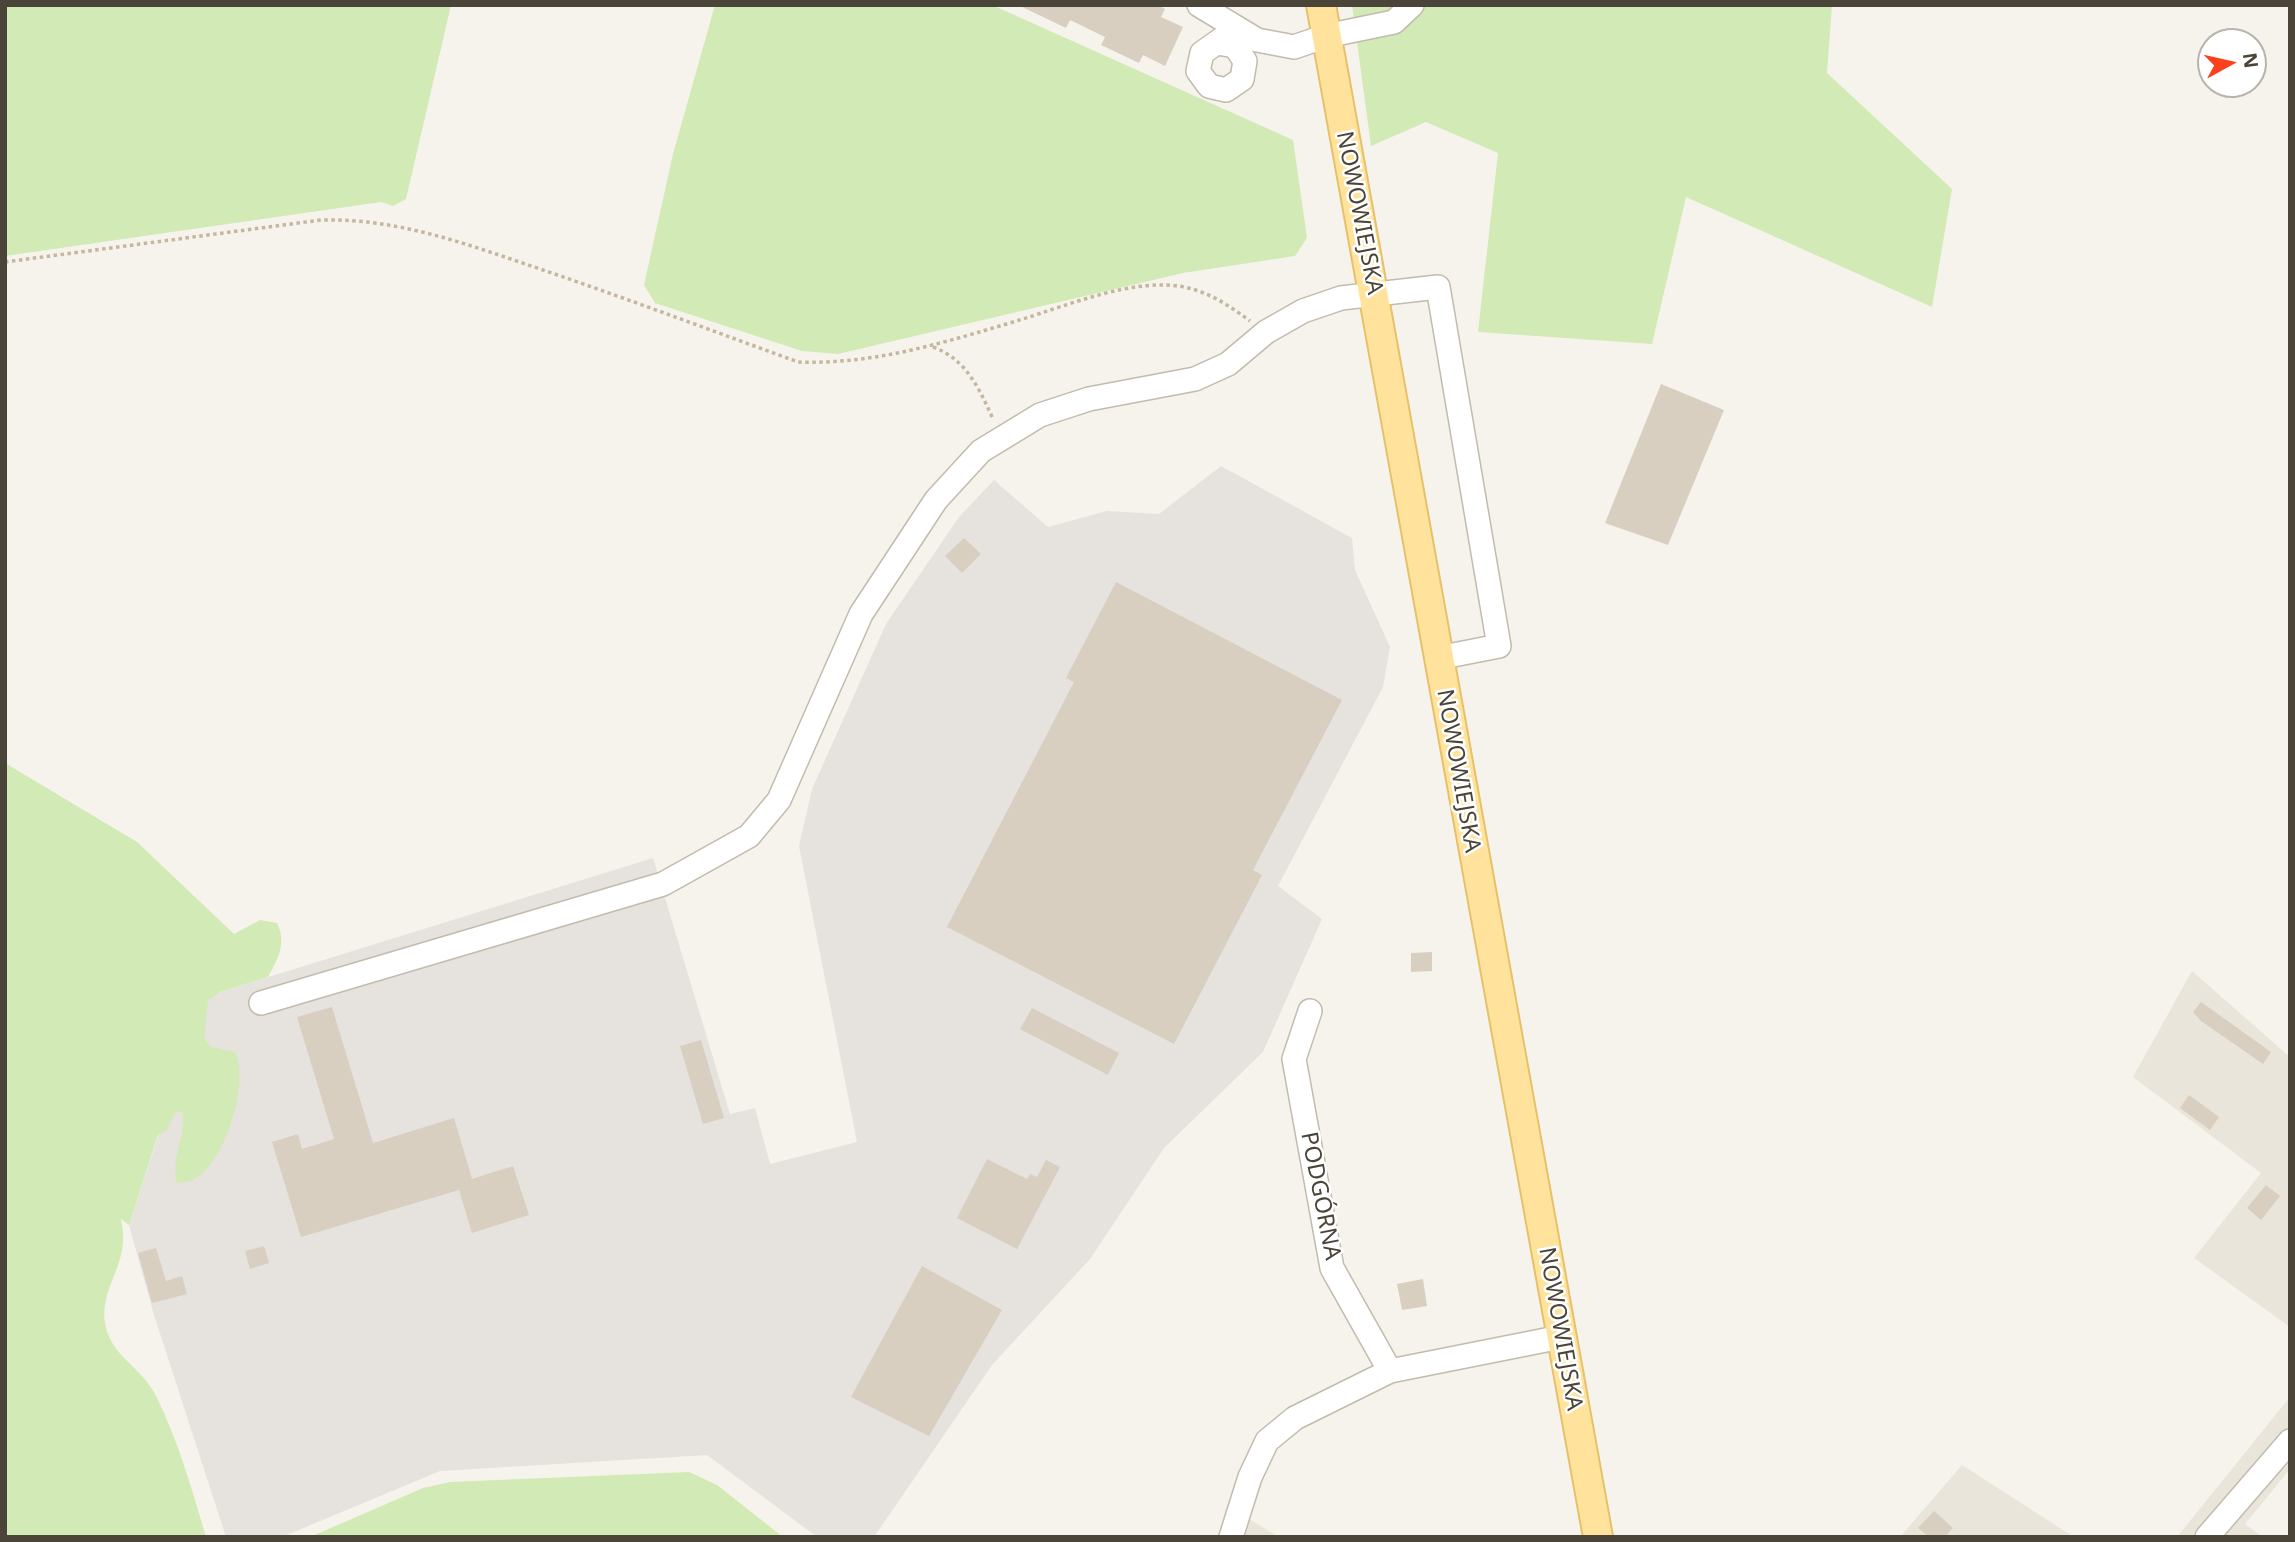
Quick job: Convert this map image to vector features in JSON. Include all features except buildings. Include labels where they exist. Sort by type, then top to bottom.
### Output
[{"type":"main road","name":"NOWOWIEJSKA","points":[[1321,5],[1598,1537]]},
{"type":"street","points":[[1199,5],[1257,40],[1294,47],[1326,36],[1394,22],[1412,5]]},
{"type":"street","points":[[1236,29],[1202,53],[1198,71],[1209,86],[1226,90],[1241,79],[1245,61],[1257,40]]},
{"type":"street","points":[[1217,43],[1235,46],[1245,61]]},
{"type":"street","points":[[261,1003],[663,884],[749,836],[779,800],[861,614],[936,500],[981,451],[1040,415],[1088,398],[1195,379],[1228,364],[1266,332],[1303,311],[1341,298],[1438,287],[1499,646],[1438,658]]},
{"type":"street","name":"PODGÓRNA","points":[[1310,1011],[1294,1059],[1332,1268],[1390,1371]]},
{"type":"street","points":[[1231,1537],[1250,1477],[1267,1441],[1295,1418],[1390,1371],[1561,1337]]},
{"type":"street","points":[[2207,1537],[2290,1441]]},
{"type":"path","points":[[5,262],[321,220],[362,219],[433,234],[798,362],[829,363],[931,347],[1075,303],[1153,287],[1182,286],[1206,294],[1230,306],[1266,332]]},
{"type":"path","points":[[931,347],[949,353],[964,366],[979,389],[1001,439]]},
{"type":"shaded area","points":[[1221,466],[1352,538],[1355,570],[1390,647],[1383,687],[1278,886],[1322,919],[1263,1052],[1164,1148],[1090,1259],[992,1365],[874,1537],[817,1537],[707,1455],[440,1471],[282,1537],[226,1537],[154,1315],[129,1225],[204,997],[653,858],[730,1114],[755,1108],[770,1164],[857,1142],[799,846],[812,789],[886,624],[959,517],[994,480],[1048,527],[1107,511],[1159,514]]},
{"type":"shaded area","points":[[2192,971],[2290,1057],[2290,1327],[2194,1258],[2261,1173],[2133,1077]]},
{"type":"shaded area","points":[[2290,1397],[2290,1469],[2245,1524],[2263,1537],[2177,1537]]},
{"type":"shaded area","points":[[1962,1465],[2074,1537],[1900,1537]]},
{"type":"shaded area","points":[[1239,1513],[1279,1537],[1233,1537]]},
{"type":"green space","points":[[5,5],[451,5],[406,199],[393,206],[381,202],[5,256]]},
{"type":"green space","points":[[715,5],[992,5],[1293,140],[1307,238],[1295,256],[1183,273],[838,354],[802,351],[655,303],[644,285],[673,154]]},
{"type":"green space","points":[[1352,5],[1832,5],[1827,73],[1952,189],[1932,307],[1686,197],[1652,344],[1478,332],[1498,153],[1426,122],[1371,146]]},
{"type":"green space","points":[[5,763],[137,842],[234,934],[260,920],[277,923],[280,930],[280,951],[268,977],[220,992],[208,1000],[204,1039],[212,1047],[235,1052],[239,1065],[237,1101],[224,1141],[205,1171],[193,1180],[177,1183],[175,1174],[182,1112],[176,1112],[166,1131],[158,1135],[129,1225],[121,1219],[122,1252],[104,1312],[108,1334],[113,1344],[150,1386],[164,1413],[190,1483],[206,1537],[5,1537]]},
{"type":"green space","points":[[689,1472],[717,1485],[783,1537],[310,1537],[423,1488],[450,1482]]}]
